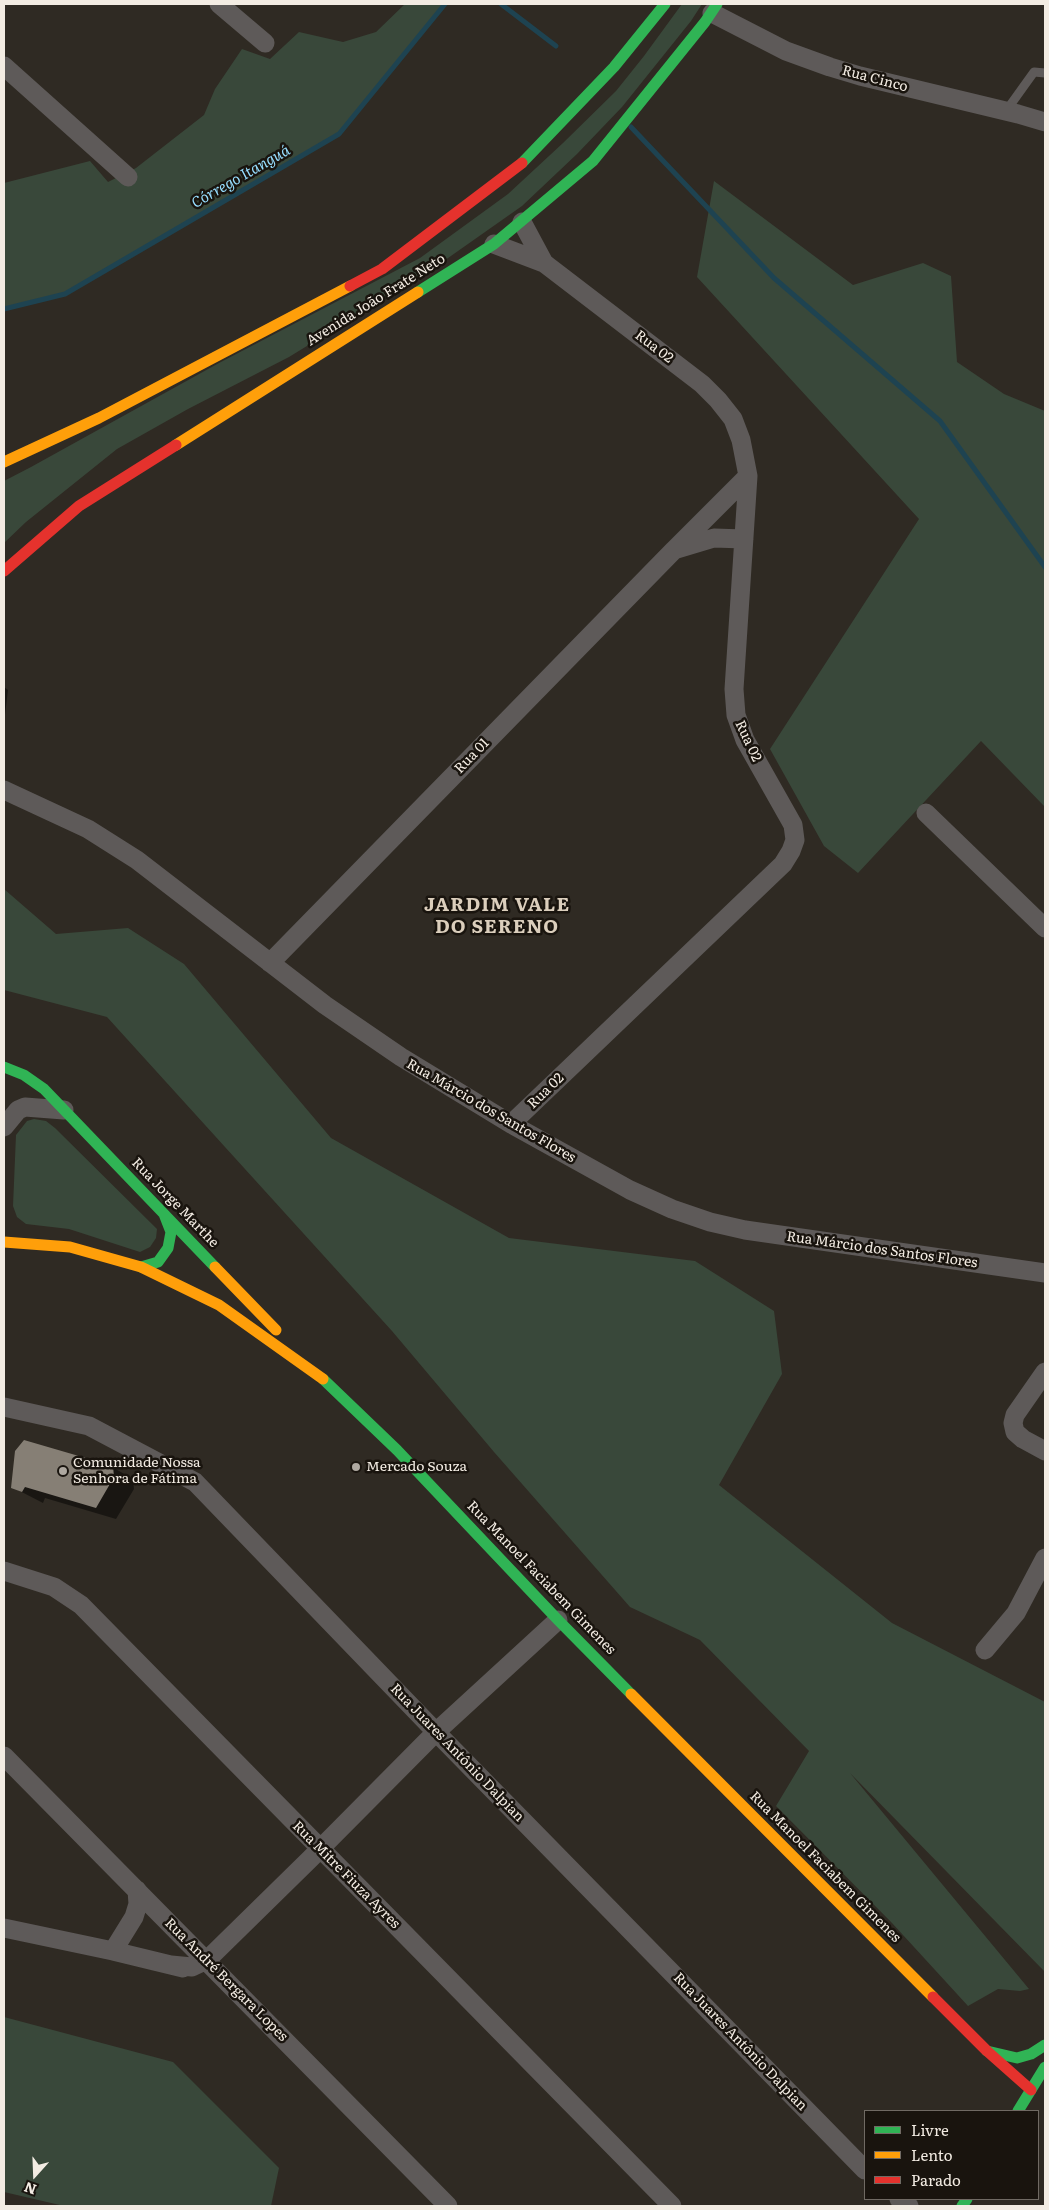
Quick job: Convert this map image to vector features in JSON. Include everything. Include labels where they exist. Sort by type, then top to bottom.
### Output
[{"type":"street","points":[[219,4],[265,43]]},
{"type":"street","name":"Avenida João Frate Neto","points":[[4,462],[100,418],[382,269],[523,163],[614,67],[665,4]]},
{"type":"street","name":"Avenida João Frate Neto","points":[[4,571],[79,506],[494,244],[522,222],[593,161],[714,8]]},
{"type":"street","name":"Rua Cinco","points":[[714,8],[786,51],[830,67],[1045,122]]},
{"type":"street","points":[[4,66],[128,177]]},
{"type":"street","name":"Rua 02","points":[[522,222],[544,263]]},
{"type":"street","name":"Rua 02","points":[[494,244],[544,263],[702,384],[733,419],[748,476],[734,689],[736,715],[745,740],[793,825],[795,840],[783,864],[511,1124]]},
{"type":"street","name":"Rua 01","points":[[270,962],[748,476]]},
{"type":"street","name":"Rua 01","points":[[674,550],[714,538],[744,539]]},
{"type":"street","name":"Rua Márcio dos Santos Flores","points":[[4,790],[88,829],[137,860],[325,1004],[401,1058],[511,1124],[630,1190],[672,1209],[710,1222],[786,1237],[1045,1273]]},
{"type":"street","points":[[926,813],[1045,928]]},
{"type":"street","name":"Rua Jorge Marthe","points":[[4,1067],[24,1075],[44,1089],[316,1372]]},
{"type":"street","points":[[4,1127],[18,1110],[26,1108],[64,1110]]},
{"type":"street","points":[[140,1267],[158,1262],[168,1248],[171,1232],[164,1214]]},
{"type":"street","name":"Rua Manoel Faciabem Gimenes","points":[[4,1242],[70,1247],[140,1267],[219,1305],[316,1372],[398,1450],[558,1620],[987,2050],[1031,2090]]},
{"type":"street","points":[[1045,1372],[1015,1415],[1013,1422],[1015,1432],[1023,1439],[1045,1450]]},
{"type":"street","name":"Rua Juares Antônio Dalpian","points":[[4,1406],[89,1426],[195,1482],[436,1732],[864,2169]]},
{"type":"street","points":[[985,1650],[1016,1613],[1045,1558]]},
{"type":"street","name":"Rua Mitre Fiuza Ayres","points":[[4,1571],[54,1587],[81,1605],[672,2206]]},
{"type":"street","points":[[171,1965],[192,1967],[207,1960],[436,1732],[558,1620]]},
{"type":"street","name":"Rua André Bergara Lopes","points":[[5,1758],[233,1986],[448,2206]]},
{"type":"street","points":[[113,1951],[134,1917],[138,1904],[137,1890]]},
{"type":"street","points":[[4,1928],[171,1965],[233,1986]]},
{"type":"street","name":"Rua Manoel Faciabem Gimenes","points":[[987,2050],[1006,2058],[1017,2058],[1031,2054],[1045,2045]]},
{"type":"street","points":[[1019,2110],[1045,2067]]},
{"type":"lane","points":[[1006,111],[1034,72],[1045,73]]},
{"type":"green space","points":[[405,4],[445,4],[339,134],[65,294],[4,309],[4,183],[90,161],[108,182],[136,168],[204,115],[215,89],[242,49],[270,59],[299,32],[343,42],[376,32]]},
{"type":"green space","points":[[682,4],[702,4],[691,21],[622,107],[577,154],[522,206],[431,270],[289,357],[188,409],[117,449],[26,522],[4,543],[4,481],[219,363],[420,258],[508,194],[563,143],[616,91]]},
{"type":"green space","points":[[714,181],[853,285],[923,263],[951,276],[957,362],[1004,394],[1045,411],[1045,807],[981,741],[858,873],[824,846],[770,749],[919,519],[697,277]]},
{"type":"green space","points":[[4,889],[56,934],[128,928],[184,964],[331,1138],[509,1238],[695,1261],[774,1311],[782,1374],[719,1485],[892,1623],[1045,1702],[1045,1972],[850,1773],[1029,1989],[1020,1991],[998,1989],[968,2006],[892,1923],[776,1806],[809,1751],[700,1640],[630,1607],[494,1452],[392,1331],[107,1017],[4,990]]},
{"type":"green space","points":[[34,1119],[46,1121],[55,1128],[157,1229],[156,1238],[150,1247],[140,1252],[69,1229],[26,1224],[17,1217],[13,1206],[16,1135],[27,1121]]},
{"type":"green space","points":[[4,2017],[173,2062],[279,2168],[271,2206],[64,2206],[4,2192]]},
{"type":"building","name":"Comunidade Nossa Senhora de Fátima","points":[[24,1440],[113,1466],[114,1477],[96,1508],[25,1487],[22,1492],[11,1488],[15,1451]]},
{"type":"waterway","name":"Córrego Itanguá","points":[[4,309],[65,294],[339,134],[445,4]]},
{"type":"waterway","points":[[501,4],[556,46]]},
{"type":"waterway","points":[[631,127],[774,278],[940,421],[1045,567]]},
{"type":"traffic: fast","points":[[522,163],[614,67],[665,4]]},
{"type":"traffic: fast","points":[[418,292],[494,244],[593,161],[705,22],[717,4]]},
{"type":"traffic: fast","points":[[4,1067],[24,1075],[44,1089],[215,1267]]},
{"type":"traffic: fast","points":[[141,1267],[158,1262],[168,1248],[171,1232],[164,1214]]},
{"type":"traffic: fast","points":[[323,1379],[397,1450],[631,1694]]},
{"type":"traffic: fast","points":[[987,2051],[1017,2058],[1031,2054],[1045,2045]]},
{"type":"traffic: fast","points":[[1019,2110],[1045,2067]]},
{"type":"traffic: fast","points":[[962,2206],[966,2200]]},
{"type":"traffic: slow","points":[[4,462],[99,418],[350,286]]},
{"type":"traffic: slow","points":[[176,445],[418,292]]},
{"type":"traffic: slow","points":[[4,1242],[70,1247],[141,1267],[219,1305],[323,1379]]},
{"type":"traffic: slow","points":[[215,1267],[276,1330]]},
{"type":"traffic: slow","points":[[631,1694],[933,1997]]},
{"type":"traffic: jam","points":[[350,286],[382,269],[522,163]]},
{"type":"traffic: jam","points":[[4,571],[79,506],[176,445]]},
{"type":"traffic: jam","points":[[933,1997],[987,2051],[1031,2090]]},
{"type":"place","name":"Mercado Souza","points":[[356,1467]]},
{"type":"place","name":"Comunidade Nossa Senhora de Fátima","points":[[63,1471]]},
{"type":"district","name":"JARDIM VALE DO SERENO","points":[[497,916]]}]
